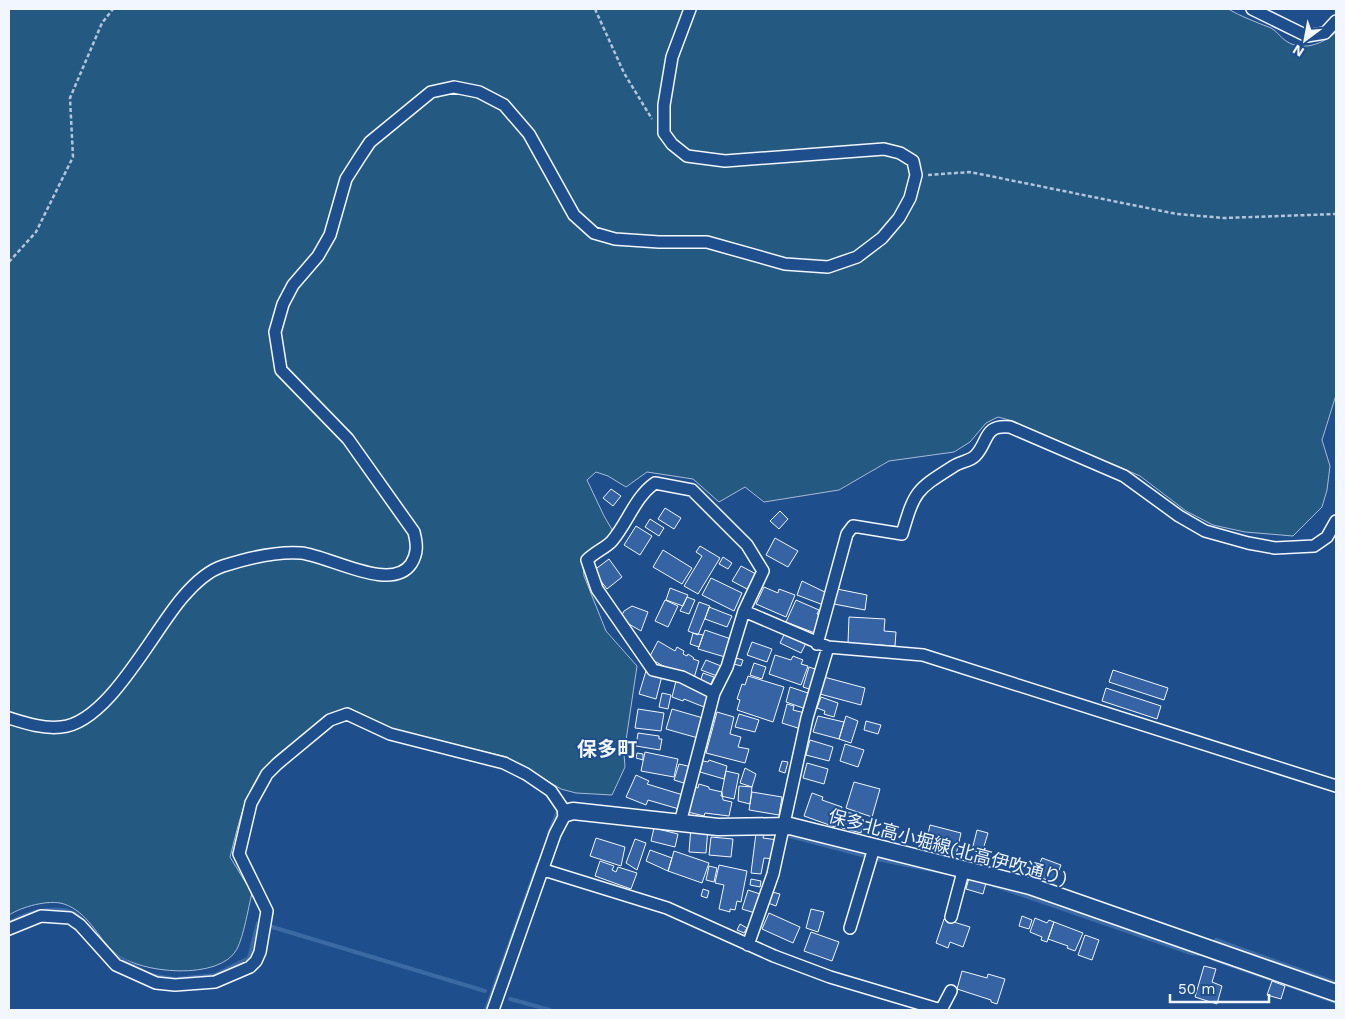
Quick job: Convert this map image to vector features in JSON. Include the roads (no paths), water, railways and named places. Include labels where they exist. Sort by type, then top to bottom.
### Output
[{"type":"street","points":[[9,718],[37,726],[61,727],[81,722],[114,692],[167,616],[196,582],[220,567],[265,554],[301,553],[373,574],[395,576],[406,571],[415,557],[417,544],[414,532],[348,439],[281,370],[275,332],[283,304],[293,285],[318,256],[330,235],[346,179],[360,157],[370,142],[431,92],[454,87],[479,92],[504,105],[528,134],[574,215],[594,233],[615,239],[658,242],[706,242],[785,264],[828,267],[857,257],[882,238],[899,218],[910,198],[916,176],[913,161],[900,153],[884,149],[725,161],[687,156],[672,144],[664,133],[664,105],[672,57],[690,9]]},
{"type":"street","points":[[1252,9],[1307,36],[1325,33],[1336,21]]},
{"type":"street","points":[[748,945],[765,902],[784,826],[847,534],[853,526],[902,534],[910,507],[918,491],[926,483],[960,462],[974,457],[985,437],[996,428],[1010,427],[1124,476],[1179,516],[1205,531],[1248,543],[1275,548],[1314,546],[1327,537],[1336,521]]},
{"type":"street","points":[[682,817],[714,693],[726,667],[744,611],[762,571],[760,564],[747,545],[692,490],[655,483],[645,490],[612,542],[597,550],[587,560],[597,589],[653,670],[682,677],[714,693]]},
{"type":"street","points":[[744,611],[823,646],[924,655],[1336,786]]},
{"type":"street","points":[[9,929],[42,916],[70,918],[80,925],[91,940],[116,965],[156,983],[175,985],[215,982],[250,967],[256,961],[260,952],[267,911],[263,899],[239,854],[252,803],[267,774],[277,764],[330,720],[347,714],[390,734],[504,763],[526,774],[551,791],[564,810],[493,1010]]},
{"type":"street","name":"保多北高小堀線(北高伊吹通り)","points":[[564,810],[682,817],[718,827],[784,826],[872,854],[964,868],[1030,886],[1336,993]]},
{"type":"street","points":[[850,928],[872,854]]},
{"type":"street","points":[[951,917],[964,868]]},
{"type":"street","points":[[544,870],[667,908],[748,945],[830,977],[941,1010],[951,991]]},
{"type":"waterway","points":[[549,834],[557,813],[562,810]]},
{"type":"waterway","points":[[786,835],[877,859],[947,873]]},
{"type":"waterway","points":[[486,1010],[538,864]]},
{"type":"waterway","points":[[993,885],[1191,953],[1199,954]]},
{"type":"waterway","points":[[9,923],[26,915],[47,910],[68,911],[83,921]]},
{"type":"waterway","points":[[149,975],[175,979],[215,975],[249,958],[258,923],[260,923]]},
{"type":"waterway","points":[[269,926],[485,991]]},
{"type":"waterway","points":[[1216,940],[1336,983]]},
{"type":"waterway","points":[[113,954],[141,970]]},
{"type":"waterway","points":[[1213,959],[1336,1002]]},
{"type":"waterway","points":[[510,999],[550,1010]]},
{"type":"district","name":"保多町","points":[[607,749]]}]
